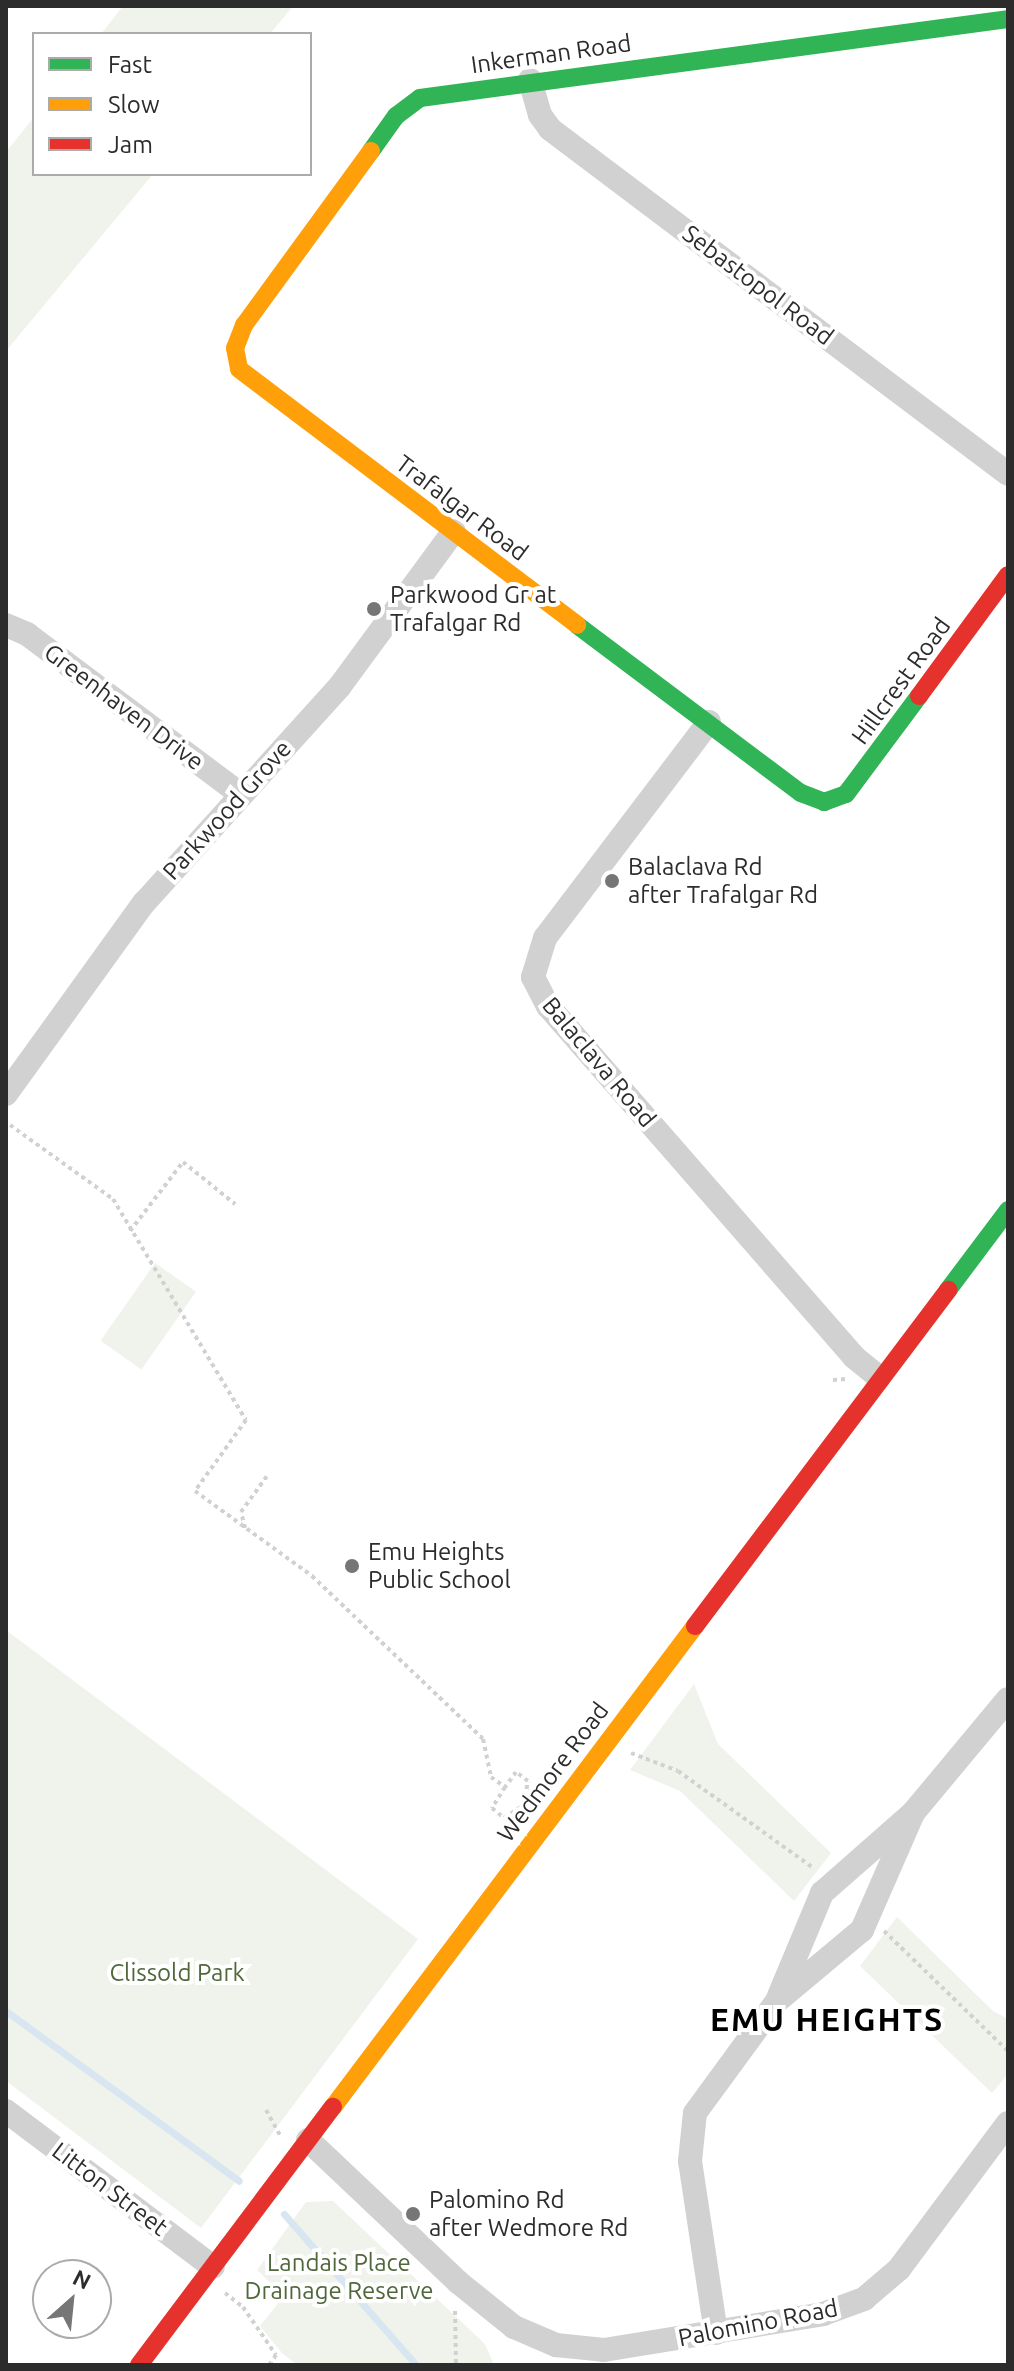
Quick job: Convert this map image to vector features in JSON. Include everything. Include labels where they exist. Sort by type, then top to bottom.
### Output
[{"type":"street","name":"Inkerman Road","points":[[235,356],[244,325],[406,105],[442,93],[530,80],[1008,19]]},
{"type":"street","name":"Sebastopol Road","points":[[530,80],[540,115],[550,129],[1008,474]]},
{"type":"street","name":"Trafalgar Road","points":[[235,356],[239,369],[252,382],[801,793],[824,802]]},
{"type":"street","name":"Parkwood Grove","points":[[6,1094],[144,903],[340,686],[454,531]]},
{"type":"street","name":"Hillcrest Road","points":[[824,802],[846,794],[1008,575]]},
{"type":"street","name":"Greenhaven Drive","points":[[6,625],[27,634],[240,794]]},
{"type":"street","name":"Balaclava Road","points":[[709,722],[545,938],[533,977],[548,1006],[854,1357],[879,1377]]},
{"type":"street","name":"Wedmore Road","points":[[139,2365],[216,2278],[308,2140],[879,1377],[1008,1210]]},
{"type":"street","points":[[777,2001],[822,1893],[913,1813],[1008,1699]]},
{"type":"street","points":[[716,2333],[690,2161],[690,2133],[700,2105],[777,2001],[862,1930],[913,1813]]},
{"type":"street","name":"Litton Street","points":[[6,2111],[216,2278]]},
{"type":"street","name":"Palomino Road","points":[[308,2140],[458,2282],[526,2334],[572,2348],[604,2350],[823,2314],[875,2291],[899,2269],[1008,2123]]},
{"type":"path","points":[[10,1125],[113,1199],[246,1420],[195,1491],[312,1576],[483,1739],[491,1777],[505,1787]]},
{"type":"path","points":[[130,1231],[183,1162],[235,1204]]},
{"type":"path","points":[[245,1528],[241,1512],[267,1476]]},
{"type":"path","points":[[516,1772],[528,1781],[524,1805],[504,1818],[492,1808],[505,1787],[516,1772]]},
{"type":"path","points":[[216,2278],[243,2307],[276,2355],[269,2365]]},
{"type":"path","points":[[454,2309],[460,2327],[456,2365]]},
{"type":"green space","points":[[123,6],[293,6],[272,32],[103,32]]},
{"type":"green space","points":[[32,120],[32,176],[151,176],[6,351],[6,152]]},
{"type":"green space","points":[[155,1263],[196,1292],[141,1369],[101,1341]]},
{"type":"green space","name":"Clissold Park","points":[[6,1630],[418,1939],[201,2228],[6,2081]]},
{"type":"green space","points":[[694,1684],[718,1744],[831,1853],[794,1901],[680,1791],[630,1770]]},
{"type":"green space","points":[[897,1917],[993,2011],[1008,2019],[1008,2074],[992,2093],[860,1966]]},
{"type":"green space","name":"Landais Place Drainage Reserve","points":[[333,2201],[485,2344],[494,2365],[297,2365],[282,2353],[260,2326],[284,2296],[257,2270],[306,2202]]},
{"type":"waterway","points":[[6,2011],[239,2181]]},
{"type":"waterway","points":[[284,2214],[416,2365]]},
{"type":"traffic: fast","points":[[371,151],[396,116],[420,98],[1008,19]]},
{"type":"traffic: fast","points":[[577,625],[801,793],[824,802],[846,794],[919,696]]},
{"type":"traffic: fast","points":[[948,1290],[1008,1210]]},
{"type":"traffic: slow","points":[[371,151],[244,325],[235,348],[239,369],[577,625]]},
{"type":"traffic: slow","points":[[333,2107],[695,1626]]},
{"type":"traffic: jam","points":[[919,696],[1008,575]]},
{"type":"traffic: jam","points":[[695,1626],[948,1290]]},
{"type":"traffic: jam","points":[[139,2365],[333,2107]]},
{"type":"place","name":"Parkwood Gr at Trafalgar Rd","points":[[374,609]]},
{"type":"place","name":"Balaclava Rd after Trafalgar Rd","points":[[612,881]]},
{"type":"place","name":"Emu Heights Public School","points":[[352,1566]]},
{"type":"place","name":"Palomino Rd after Wedmore Rd","points":[[413,2214]]},
{"type":"district","name":"EMU HEIGHTS","points":[[827,2019]]}]
